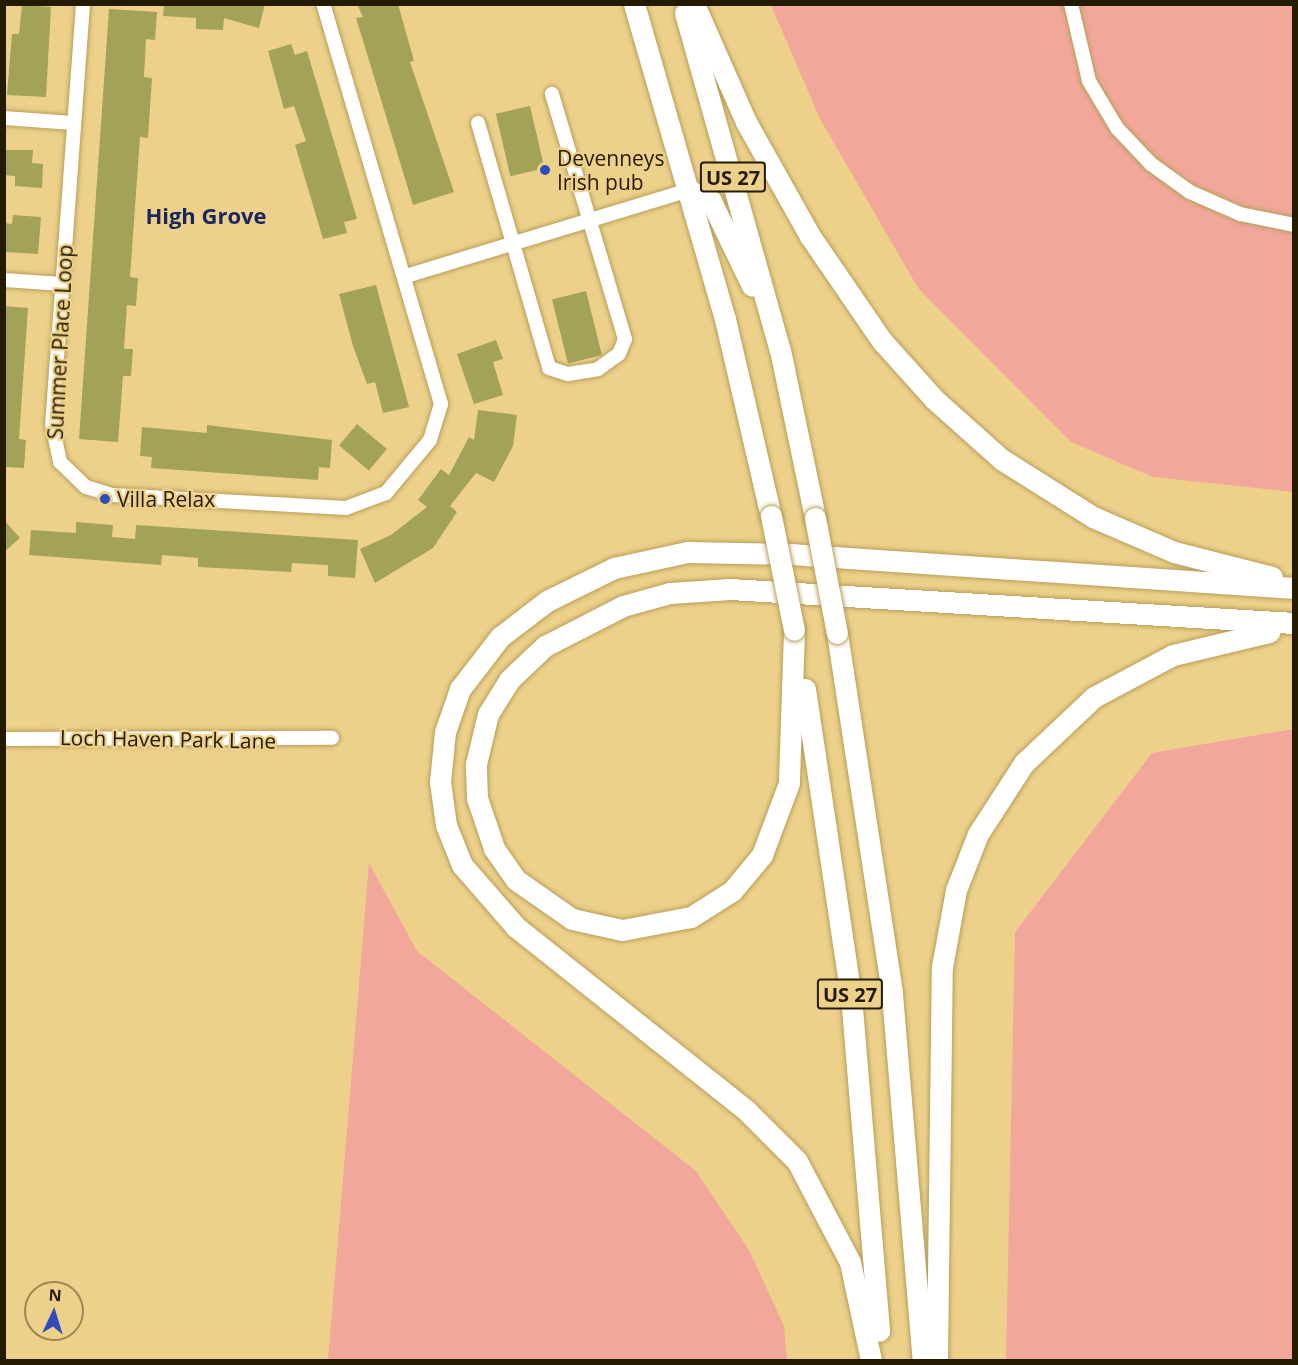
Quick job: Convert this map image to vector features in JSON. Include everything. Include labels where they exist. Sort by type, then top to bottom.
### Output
[{"type":"highway","name":"US 27","points":[[634,4],[689,190],[771,516],[794,630],[849,985],[881,1360]]},
{"type":"highway","name":"US 27","points":[[682,4],[780,350],[837,633],[892,994],[923,1360]]},
{"type":"highway","points":[[694,4],[746,122],[810,236],[882,341],[934,399],[1014,468],[1093,517],[1174,552],[1293,582]]},
{"type":"highway","points":[[689,190],[711,201],[726,225],[780,350]]},
{"type":"highway","points":[[870,1360],[850,1262],[797,1161],[746,1110],[516,927],[462,864],[446,825],[440,782],[448,721],[463,684],[500,637],[547,601],[614,568],[687,552],[780,553],[1293,588]]},
{"type":"highway","points":[[794,630],[789,783],[762,855],[732,891],[691,916],[622,930],[572,919],[516,880],[494,848],[477,798],[477,756],[488,714],[509,680],[545,646],[623,606],[685,591],[730,590],[1293,623]]},
{"type":"highway","points":[[937,1360],[942,967],[956,890],[978,834],[1032,755],[1070,717],[1118,682],[1199,645],[1293,631]]},
{"type":"street","name":"Summer Place Loop","points":[[83,4],[52,437],[60,462],[75,480],[112,495],[346,508],[386,493],[430,440],[440,417],[439,390],[323,4]]},
{"type":"street","points":[[1071,4],[1089,81],[1117,128],[1151,164],[1190,192],[1240,214],[1293,225]]},
{"type":"street","points":[[478,123],[549,368],[568,374],[598,369],[619,354],[625,339],[552,94]]},
{"type":"street","points":[[4,118],[73,123]]},
{"type":"street","points":[[406,276],[689,190]]},
{"type":"street","points":[[4,280],[62,284]]},
{"type":"street","name":"Loch Haven Park Lane","points":[[4,739],[332,738]]},
{"type":"shaded area","points":[[771,5],[1293,5],[1293,492],[1153,477],[1071,442],[918,288],[820,119]]},
{"type":"shaded area","points":[[1293,729],[1293,1360],[1006,1360],[1015,932],[1152,753]]},
{"type":"shaded area","points":[[369,863],[417,951],[696,1171],[749,1250],[784,1326],[787,1360],[328,1360]]},
{"type":"building","points":[[164,4],[265,4],[259,28],[224,18],[223,30],[196,29],[196,18],[163,16]]},
{"type":"building","points":[[357,4],[398,4],[414,61],[410,62],[454,192],[413,205],[356,18],[363,17]]},
{"type":"building","points":[[22,5],[51,7],[46,97],[7,95],[12,34],[19,34]]},
{"type":"building","points":[[109,9],[157,12],[155,40],[146,39],[144,77],[152,78],[148,138],[140,137],[130,277],[138,278],[136,306],[127,305],[124,349],[133,349],[131,376],[123,376],[118,442],[79,439]]},
{"type":"building","points":[[291,44],[295,55],[307,51],[357,219],[344,222],[347,233],[323,239],[295,145],[306,141],[294,106],[284,109],[268,51]]},
{"type":"building","points":[[530,106],[544,168],[510,176],[496,114]]},
{"type":"building","points":[[4,150],[33,150],[32,163],[43,164],[42,188],[15,186],[15,176],[4,175]]},
{"type":"building","points":[[13,215],[41,217],[38,254],[4,252],[4,223],[12,224]]},
{"type":"building","points":[[376,285],[409,407],[383,413],[375,382],[367,384],[353,346],[339,294]]},
{"type":"building","points":[[586,291],[602,355],[568,364],[552,299]]},
{"type":"building","points":[[4,306],[28,308],[19,439],[26,440],[24,468],[4,467]]},
{"type":"building","points":[[496,340],[503,359],[493,362],[503,395],[474,404],[457,354]]},
{"type":"building","points":[[478,410],[517,415],[513,446],[494,482],[476,473],[450,506],[457,512],[433,548],[375,583],[360,549],[391,535],[427,507],[418,500],[441,469],[449,475],[469,437],[474,440]]},
{"type":"building","points":[[357,424],[387,449],[369,471],[339,445]]},
{"type":"building","points":[[207,425],[332,440],[330,468],[319,467],[318,480],[151,468],[152,457],[140,456],[142,427],[207,433]]},
{"type":"building","points":[[4,520],[20,538],[4,552]]},
{"type":"building","points":[[76,522],[113,525],[112,537],[135,539],[136,525],[358,540],[355,578],[328,576],[328,565],[292,563],[291,572],[198,567],[198,558],[162,555],[161,565],[29,555],[31,530],[76,533]]},
{"type":"place","name":"Devenneys Irish pub","points":[[545,170]]},
{"type":"place","name":"Villa Relax","points":[[105,499]]},
{"type":"district","name":"High Grove","points":[[206,216]]}]
